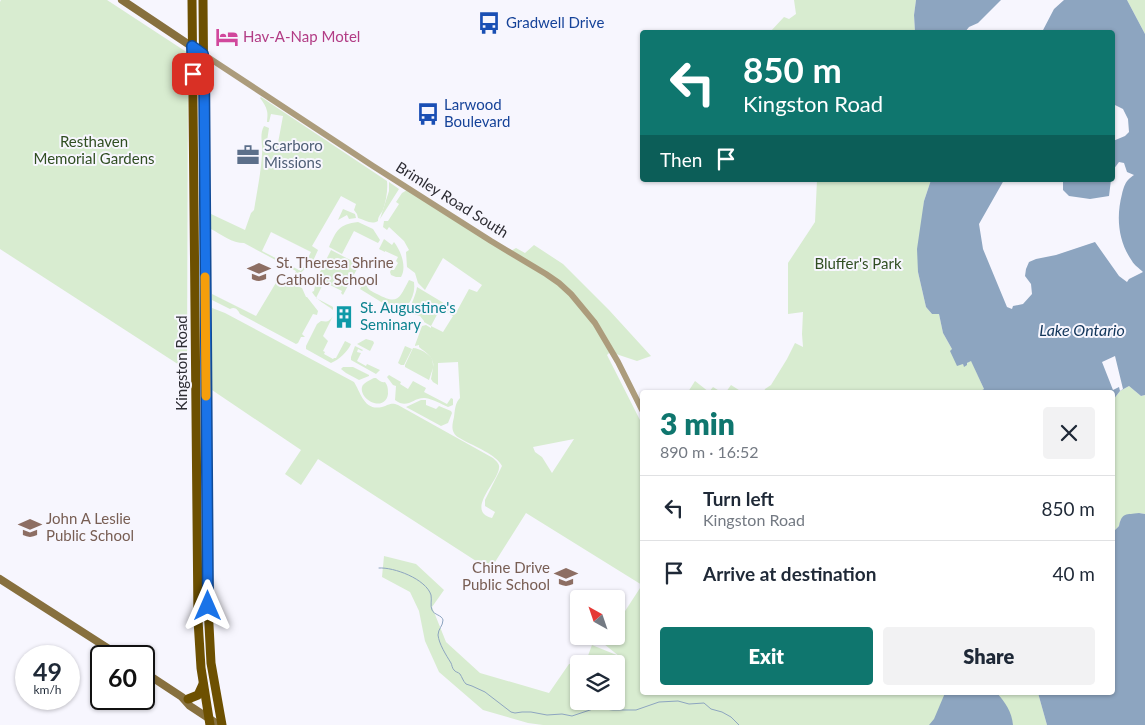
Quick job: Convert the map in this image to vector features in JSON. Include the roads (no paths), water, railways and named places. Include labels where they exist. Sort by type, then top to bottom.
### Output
[{"type":"main road","points":[[122,0],[203,54]]},
{"type":"main road","name":"Kingston Road","points":[[192,0],[198,620],[209,718]]},
{"type":"main road","name":"Kingston Road","points":[[203,0],[208,606],[211,663],[222,724]]},
{"type":"main road","points":[[0,579],[103,645]]},
{"type":"main road","points":[[155,679],[185,698],[209,718],[222,724]]},
{"type":"main road","points":[[185,698],[198,695],[204,684]]},
{"type":"street","name":"Brimley Road South","points":[[203,54],[373,166],[559,283],[571,294],[595,323],[618,362],[640,406]]},
{"type":"water","points":[[916,0],[1001,0],[978,23],[967,30],[915,30]]},
{"type":"water","name":"Lake Ontario","points":[[1064,0],[1127,0],[1145,34],[1145,395],[1141,396],[1129,386],[1120,391],[1115,397],[1115,390],[982,390],[984,389],[971,361],[964,367],[963,364],[957,366],[950,351],[952,349],[943,333],[939,314],[932,314],[926,307],[918,272],[917,249],[924,201],[930,182],[1003,182],[979,224],[983,249],[1007,307],[1012,309],[1013,306],[1023,304],[1032,294],[1031,284],[1025,276],[1029,262],[1095,242],[1119,276],[1127,282],[1143,272],[1134,264],[1127,253],[1120,229],[1119,211],[1123,190],[1127,181],[1134,175],[1127,172],[1124,163],[1119,162],[1115,167],[1115,140],[1129,132],[1128,119],[1123,109],[1115,105],[1115,30],[1043,30],[1054,9]]},
{"type":"water","points":[[1063,182],[1111,182],[1109,196],[1090,199],[1069,196],[1063,190]]},
{"type":"water","points":[[1128,514],[1145,514],[1145,725],[1047,725],[1039,695],[1115,695],[1115,530],[1123,516]]},
{"type":"water","points":[[944,695],[999,695],[1008,708],[1013,725],[929,725],[934,719]]},
{"type":"waterway","points":[[379,568],[409,575],[428,589],[431,595],[432,610],[443,620],[438,635],[441,646],[453,669],[460,674],[466,684],[485,692],[511,712],[572,716],[596,708],[636,710],[659,702],[678,701],[689,704],[704,703],[711,709],[731,717],[739,725]]},
{"type":"place","name":"Gradwell Drive","points":[[489,23]]},
{"type":"place","name":"Hav-A-Nap Motel","points":[[227,37]]},
{"type":"place","name":"Larwood Boulevard","points":[[428,114]]},
{"type":"place","name":"Scarboro Missions","points":[[248,155]]},
{"type":"place","name":"St. Theresa Shrine Catholic School","points":[[259,272]]},
{"type":"place","name":"St. Augustine's Seminary","points":[[344,317]]},
{"type":"place","name":"John A Leslie Public School","points":[[30,528]]},
{"type":"place","name":"Chine Drive Public School","points":[[566,577]]},
{"type":"park label","name":"Resthaven Memorial Gardens","points":[[94,150]]},
{"type":"park label","name":"Bluffer's Park","points":[[858,264]]}]
